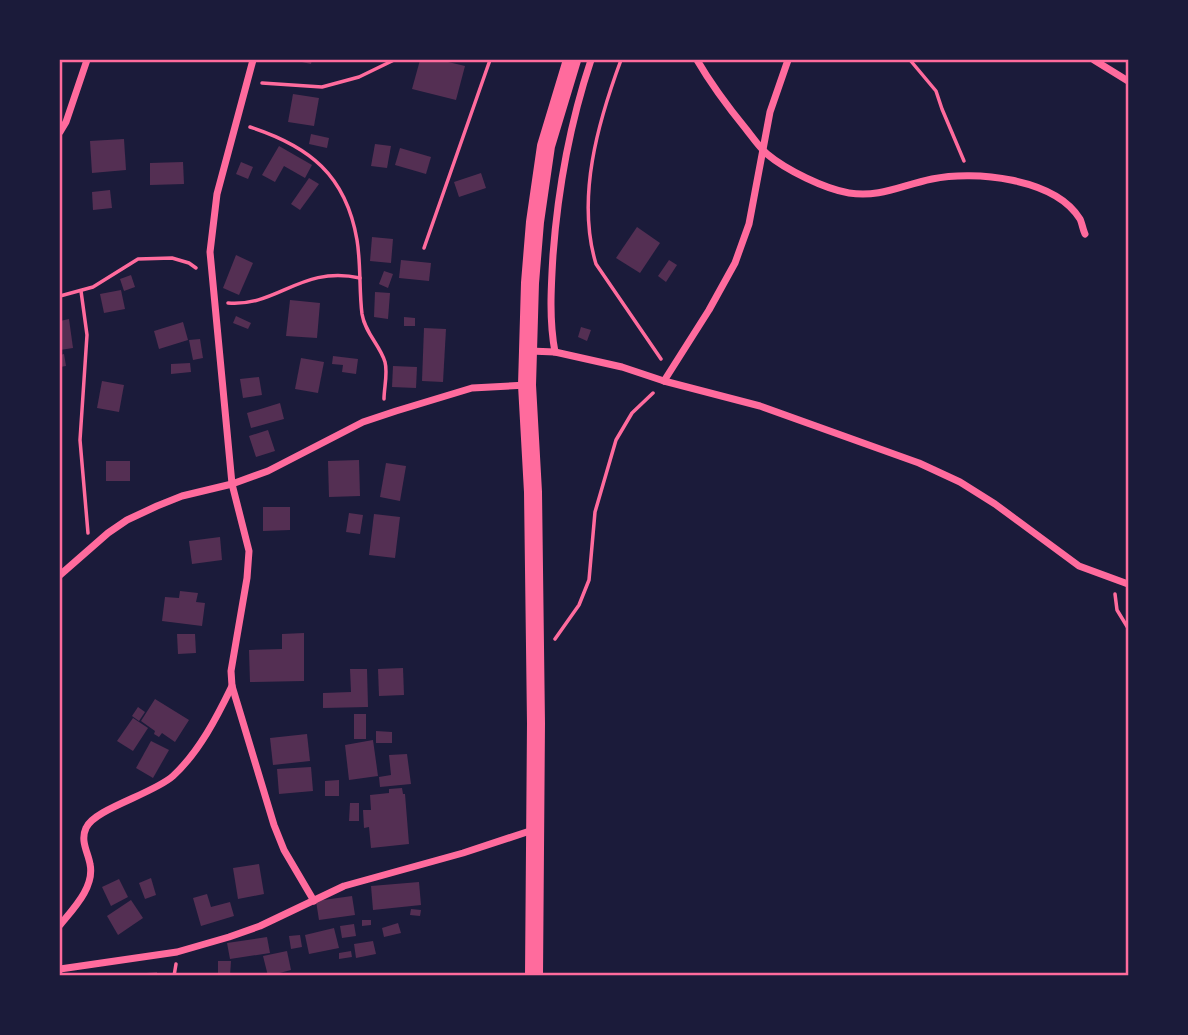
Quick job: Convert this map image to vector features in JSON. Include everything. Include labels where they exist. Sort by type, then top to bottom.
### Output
[{"type":"highway","points":[[534,975],[533,492],[527,385],[530,283],[546,146],[572,60]]},
{"type":"street","points":[[60,132],[66,122],[87,60]]},
{"type":"street","points":[[253,60],[212,221],[210,252],[232,484],[248,551],[247,578],[231,671],[232,686],[274,825],[284,850],[314,901]]},
{"type":"street","points":[[555,352],[551,336],[550,291],[561,176],[575,109],[592,60]]},
{"type":"street","points":[[697,60],[720,96],[762,150],[819,183],[870,195],[934,178],[993,176],[1046,190],[1080,219],[1085,234]]},
{"type":"street","points":[[664,381],[735,263],[750,224],[770,112],[788,60]]},
{"type":"street","points":[[1094,60],[1129,80]]},
{"type":"street","points":[[528,351],[555,352],[622,366],[664,381],[774,411],[919,463],[960,482],[995,504],[1079,566],[1129,584]]},
{"type":"street","points":[[60,575],[127,520],[182,496],[232,484],[268,471],[363,422],[472,388],[527,385]]},
{"type":"street","points":[[60,925],[88,886],[91,867],[83,840],[86,826],[110,808],[135,800],[172,777],[216,718],[232,686]]},
{"type":"street","points":[[60,969],[177,952],[260,926],[344,886],[463,853],[533,830]]},
{"type":"path","points":[[247,82],[322,87],[359,77],[394,60]]},
{"type":"path","points":[[424,248],[490,60]]},
{"type":"path","points":[[621,60],[601,116],[592,168],[589,190],[592,250],[596,264],[616,296],[671,372]]},
{"type":"path","points":[[910,60],[936,91],[970,176]]},
{"type":"path","points":[[234,129],[251,127],[311,156],[324,166],[339,188],[351,214],[357,240],[362,315],[366,329],[386,366],[384,415]]},
{"type":"path","points":[[60,296],[93,287],[138,258],[180,260],[213,278]]},
{"type":"path","points":[[215,302],[251,303],[300,282],[329,275],[360,278]]},
{"type":"path","points":[[81,292],[87,335],[80,440],[90,549]]},
{"type":"path","points":[[535,664],[568,623],[586,591],[595,512],[616,440],[632,413],[664,381]]},
{"type":"path","points":[[1116,581],[1117,610],[1129,628]]},
{"type":"building","points":[[293,60],[312,60],[311,64]]},
{"type":"building","points":[[420,60],[440,60],[465,66],[456,100],[412,89]]},
{"type":"building","points":[[293,94],[319,98],[314,126],[288,122]]},
{"type":"building","points":[[311,134],[329,138],[327,148],[309,144]]},
{"type":"building","points":[[124,139],[126,170],[92,173],[90,141]]},
{"type":"building","points":[[375,144],[391,146],[387,168],[371,166]]},
{"type":"building","points":[[279,146],[312,165],[305,178],[284,166],[275,182],[262,175]]},
{"type":"building","points":[[400,148],[431,157],[426,174],[395,165]]},
{"type":"building","points":[[183,162],[184,184],[150,185],[150,163]]},
{"type":"building","points":[[241,162],[253,167],[248,179],[236,174]]},
{"type":"building","points":[[481,173],[486,188],[459,197],[454,182]]},
{"type":"building","points":[[309,178],[319,184],[300,210],[291,204]]},
{"type":"building","points":[[110,190],[112,208],[93,210],[92,192]]},
{"type":"building","points":[[637,227],[660,243],[640,273],[616,258]]},
{"type":"building","points":[[372,237],[393,239],[391,263],[370,261]]},
{"type":"building","points":[[236,255],[253,263],[239,295],[223,288]]},
{"type":"building","points":[[401,260],[431,263],[429,281],[399,278]]},
{"type":"building","points":[[669,260],[677,265],[666,282],[658,276]]},
{"type":"building","points":[[384,271],[393,274],[388,288],[379,284]]},
{"type":"building","points":[[131,275],[135,287],[124,291],[120,279]]},
{"type":"building","points":[[121,290],[125,309],[104,313],[100,294]]},
{"type":"building","points":[[375,292],[390,293],[388,319],[374,317]]},
{"type":"building","points":[[290,300],[320,303],[317,338],[286,336]]},
{"type":"building","points":[[236,316],[251,323],[248,329],[233,323]]},
{"type":"building","points":[[404,317],[415,318],[415,326],[404,326]]},
{"type":"building","points":[[69,319],[73,348],[60,350],[60,321]]},
{"type":"building","points":[[183,322],[188,340],[159,349],[154,331]]},
{"type":"building","points":[[581,327],[591,330],[587,341],[578,337]]},
{"type":"building","points":[[424,328],[446,329],[443,382],[422,381]]},
{"type":"building","points":[[200,339],[203,358],[193,360],[189,340]]},
{"type":"building","points":[[64,354],[66,366],[60,367],[60,355]]},
{"type":"building","points":[[333,356],[358,359],[356,374],[342,372],[343,365],[332,364]]},
{"type":"building","points":[[301,358],[324,362],[318,393],[295,389]]},
{"type":"building","points":[[190,363],[191,372],[171,374],[171,364]]},
{"type":"building","points":[[393,366],[417,367],[416,388],[392,387]]},
{"type":"building","points":[[259,377],[262,395],[243,398],[240,379]]},
{"type":"building","points":[[102,381],[124,385],[119,412],[97,408]]},
{"type":"building","points":[[280,403],[284,419],[251,428],[247,413]]},
{"type":"building","points":[[268,430],[275,451],[256,457],[249,436]]},
{"type":"building","points":[[359,460],[360,496],[329,497],[328,461]]},
{"type":"building","points":[[106,461],[130,461],[130,481],[106,481]]},
{"type":"building","points":[[386,463],[406,466],[400,501],[380,497]]},
{"type":"building","points":[[263,507],[290,507],[290,530],[263,531]]},
{"type":"building","points":[[349,513],[363,515],[360,534],[346,532]]},
{"type":"building","points":[[374,514],[400,517],[395,558],[369,555]]},
{"type":"building","points":[[220,537],[222,560],[192,564],[189,541]]},
{"type":"building","points":[[180,591],[198,593],[196,602],[205,603],[202,626],[162,621],[165,597],[179,598]]},
{"type":"building","points":[[304,633],[304,681],[250,682],[249,650],[282,649],[282,634]]},
{"type":"building","points":[[177,634],[195,634],[196,653],[178,654]]},
{"type":"building","points":[[403,668],[404,695],[379,696],[378,669]]},
{"type":"building","points":[[350,669],[367,669],[368,707],[323,708],[323,693],[351,692]]},
{"type":"building","points":[[155,699],[189,720],[175,742],[162,733],[159,737],[154,734],[155,731],[141,721]]},
{"type":"building","points":[[138,707],[145,712],[139,721],[132,716]]},
{"type":"building","points":[[354,714],[366,714],[366,739],[354,739]]},
{"type":"building","points":[[133,718],[148,728],[133,751],[117,741]]},
{"type":"building","points":[[376,731],[392,732],[392,743],[376,743]]},
{"type":"building","points":[[307,734],[310,761],[273,765],[270,738]]},
{"type":"building","points":[[373,740],[378,776],[349,780],[345,745]]},
{"type":"building","points":[[151,741],[169,750],[153,778],[136,768]]},
{"type":"building","points":[[407,754],[411,784],[380,787],[379,777],[391,775],[389,755]]},
{"type":"building","points":[[311,767],[313,791],[279,794],[277,769]]},
{"type":"building","points":[[339,780],[339,796],[325,796],[325,781]]},
{"type":"building","points":[[402,788],[405,794],[409,844],[371,848],[369,827],[364,828],[363,810],[371,810],[370,795],[389,793],[389,789]]},
{"type":"building","points":[[350,803],[359,803],[359,821],[349,821]]},
{"type":"building","points":[[259,864],[264,894],[238,899],[233,868]]},
{"type":"building","points":[[151,878],[156,895],[145,899],[139,883]]},
{"type":"building","points":[[119,879],[128,897],[111,906],[102,887]]},
{"type":"building","points":[[419,882],[421,905],[373,910],[371,886]]},
{"type":"building","points":[[207,894],[211,907],[230,902],[234,916],[201,926],[193,898]]},
{"type":"building","points":[[352,896],[355,915],[319,920],[316,901]]},
{"type":"building","points":[[131,900],[143,918],[118,935],[107,916]]},
{"type":"building","points":[[411,909],[421,910],[420,916],[410,915]]},
{"type":"building","points":[[362,920],[371,920],[371,925],[362,926]]},
{"type":"building","points":[[398,923],[401,933],[384,937],[382,928]]},
{"type":"building","points":[[354,924],[356,936],[342,938],[340,926]]},
{"type":"building","points":[[334,928],[339,948],[309,954],[305,935]]},
{"type":"building","points":[[300,935],[302,947],[291,949],[289,936]]},
{"type":"building","points":[[267,937],[270,953],[230,959],[227,943]]},
{"type":"building","points":[[373,941],[376,954],[356,958],[354,944]]},
{"type":"building","points":[[287,951],[291,970],[268,976],[263,956]]},
{"type":"building","points":[[351,951],[352,957],[339,959],[339,953]]},
{"type":"building","points":[[218,961],[231,961],[230,976],[218,976]]},
{"type":"building","points":[[157,972],[157,976],[135,976],[135,974]]}]
